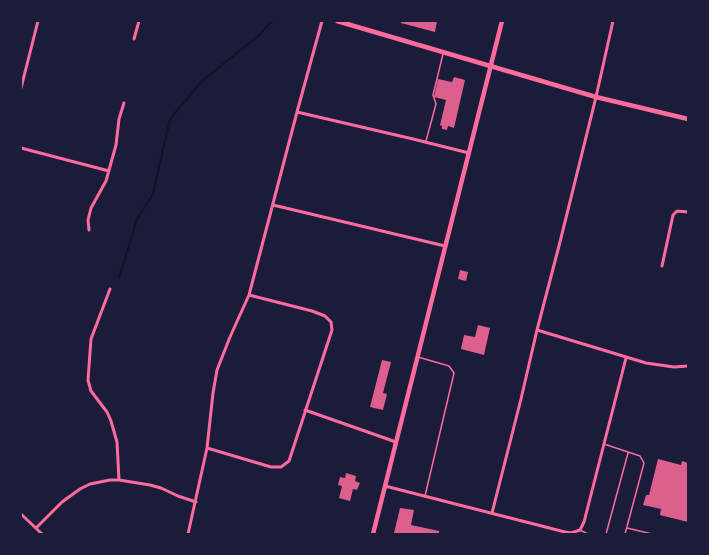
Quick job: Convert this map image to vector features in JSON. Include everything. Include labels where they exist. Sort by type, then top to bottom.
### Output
[{"type":"main road","points":[[338,21],[596,97],[688,118]]},
{"type":"main road","points":[[373,534],[502,21]]},
{"type":"street","points":[[21,88],[38,21]]},
{"type":"street","points":[[134,39],[139,21]]},
{"type":"street","points":[[188,534],[207,448],[217,370],[249,294],[322,21]]},
{"type":"street","points":[[492,513],[596,97],[613,21]]},
{"type":"street","points":[[89,230],[88,220],[90,208],[106,181],[116,145],[118,118],[124,103]]},
{"type":"street","points":[[297,112],[469,153]]},
{"type":"street","points":[[21,148],[109,171]]},
{"type":"street","points":[[273,205],[405,235],[446,246]]},
{"type":"street","points":[[662,266],[673,215],[677,211],[688,212]]},
{"type":"street","points":[[110,289],[91,339],[88,380],[91,390],[107,412],[111,421],[117,442],[119,480]]},
{"type":"street","points":[[207,448],[271,466],[282,467],[289,461],[332,330],[331,322],[325,316],[249,294]]},
{"type":"street","points":[[537,330],[646,363],[674,367],[688,366]]},
{"type":"street","points":[[385,486],[565,532],[571,533],[580,530],[584,522],[626,358]]},
{"type":"street","points":[[305,410],[397,442]]},
{"type":"street","points":[[36,528],[62,502],[80,489],[90,484],[110,480],[150,485],[196,502]]},
{"type":"street","points":[[21,514],[42,534]]},
{"type":"lane","points":[[426,142],[436,104],[433,95],[444,52]]},
{"type":"lane","points":[[418,357],[449,366],[454,373],[425,496]]},
{"type":"lane","points":[[604,444],[640,456],[644,463],[625,534]]},
{"type":"lane","points":[[606,534],[628,452]]},
{"type":"lane","points":[[627,528],[652,534]]},
{"type":"lane","points":[[580,530],[588,534]]},
{"type":"building","points":[[401,21],[437,21],[435,32],[401,23]]},
{"type":"building","points":[[454,77],[465,80],[454,128],[448,126],[447,130],[442,129],[442,126],[440,125],[446,100],[434,97],[438,79],[452,82]]},
{"type":"building","points":[[460,270],[468,272],[466,281],[458,279]]},
{"type":"building","points":[[478,325],[490,328],[484,355],[461,349],[464,335],[475,337]]},
{"type":"building","points":[[382,360],[391,362],[383,393],[387,394],[383,410],[370,407]]},
{"type":"building","points":[[658,459],[681,465],[682,461],[688,463],[688,522],[660,515],[661,509],[643,505],[646,495],[649,495]]},
{"type":"building","points":[[346,473],[356,476],[355,481],[360,483],[357,490],[353,489],[350,501],[339,498],[342,486],[338,485],[340,477],[345,478]]},
{"type":"building","points":[[400,508],[414,510],[411,525],[439,531],[439,534],[394,533]]},
{"type":"waterway","points":[[119,278],[137,219],[153,194],[170,119],[201,82],[258,36],[272,21]]}]
